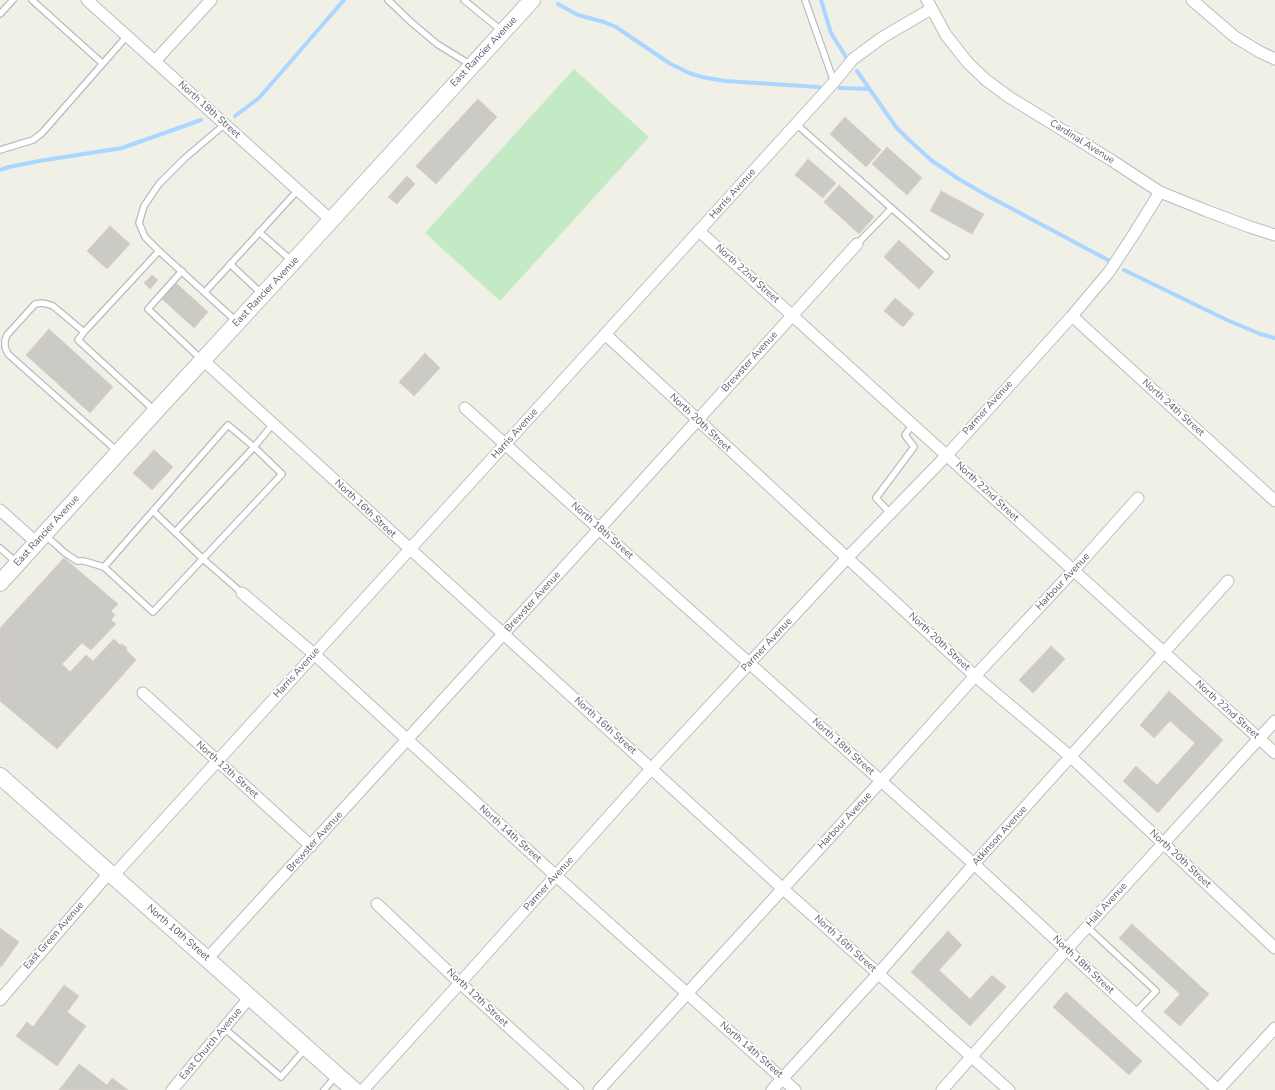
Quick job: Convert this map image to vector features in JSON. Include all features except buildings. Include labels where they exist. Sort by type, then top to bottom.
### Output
[{"type":"main road","name":"East Rancier Avenue","points":[[0,583],[332,220],[502,31],[532,0]]},
{"type":"main road","name":"North 10th Street","points":[[0,776],[354,1090]]},
{"type":"street","name":"North 18th Street","points":[[87,0],[332,220]]},
{"type":"street","points":[[155,61],[211,0]]},
{"type":"street","points":[[1192,0],[1236,36],[1260,52],[1275,59]]},
{"type":"street","name":"Harris Avenue","points":[[111,874],[218,761],[834,82],[853,59],[929,4]]},
{"type":"street","name":"Cardinal Avenue","points":[[929,4],[946,35],[968,63],[986,80],[1009,98],[1111,160],[1160,192],[1235,222],[1275,235]]},
{"type":"street","name":"Parmer Avenue","points":[[363,1090],[652,768],[890,513],[947,455],[1072,316],[1109,272],[1160,192]]},
{"type":"street","name":"North 22nd Street","points":[[699,231],[1259,739],[1274,750]]},
{"type":"street","name":"Brewster Avenue","points":[[208,959],[857,244]]},
{"type":"street","name":"North 24th Street","points":[[1072,316],[1275,501]]},
{"type":"street","name":"North 20th Street","points":[[604,334],[975,676],[1071,757],[1275,948]]},
{"type":"street","name":"North 16th Street","points":[[203,360],[782,888],[1009,1090]]},
{"type":"street","name":"North 18th Street","points":[[466,408],[749,664],[974,864],[1218,1090]]},
{"type":"street","name":"Harbour Avenue","points":[[599,1090],[782,888],[882,781],[975,676],[1073,571],[1138,498]]},
{"type":"street","points":[[0,510],[41,539]]},
{"type":"street","name":"Atkinson Avenue","points":[[772,1090],[878,974],[974,864],[1228,581]]},
{"type":"street","name":"North 14th Street","points":[[242,593],[314,654],[556,876],[796,1090]]},
{"type":"street","name":"North 12th Street","points":[[143,693],[311,846]]},
{"type":"street","name":"Hall Avenue","points":[[942,1090],[1066,950],[1275,721]]},
{"type":"street","name":"East Green Avenue","points":[[0,1000],[111,874]]},
{"type":"street","name":"North 12th Street","points":[[377,904],[460,983],[578,1090]]},
{"type":"street","name":"East Church Avenue","points":[[172,1090],[250,997]]},
{"type":"street","points":[[1218,1090],[1275,1028]]},
{"type":"lane","points":[[0,14],[13,0]]},
{"type":"lane","points":[[32,0],[102,63]]},
{"type":"lane","points":[[388,0],[437,44],[471,65]]},
{"type":"lane","points":[[464,0],[502,31]]},
{"type":"lane","points":[[805,0],[834,82]]},
{"type":"lane","points":[[0,150],[33,140],[42,133],[127,36]]},
{"type":"lane","points":[[225,124],[185,158],[159,184],[144,206],[139,223],[145,237],[238,322]]},
{"type":"lane","points":[[796,124],[946,256]]},
{"type":"lane","points":[[205,292],[298,190]]},
{"type":"lane","points":[[857,244],[892,208]]},
{"type":"lane","points":[[259,232],[293,262]]},
{"type":"lane","points":[[155,412],[78,340],[159,251]]},
{"type":"lane","points":[[230,264],[263,295]]},
{"type":"lane","points":[[182,271],[148,309],[203,360]]},
{"type":"lane","points":[[84,332],[54,306],[41,303],[35,304],[7,335],[5,347],[8,354],[118,453]]},
{"type":"lane","points":[[175,532],[254,447],[273,424]]},
{"type":"lane","points":[[41,539],[76,561],[84,561],[104,567],[152,612],[282,474],[228,425],[104,567]]},
{"type":"lane","points":[[890,513],[876,498],[914,446],[905,435],[912,425]]},
{"type":"lane","points":[[153,511],[203,559],[242,593]]},
{"type":"lane","points":[[0,548],[18,564]]},
{"type":"lane","points":[[1087,927],[1156,991],[1135,1013]]},
{"type":"lane","points":[[224,1028],[281,1077],[307,1048]]},
{"type":"lane","points":[[324,1090],[337,1075]]},
{"type":"green space","points":[[574,69],[649,137],[500,301],[425,233]]},
{"type":"waterway","points":[[235,116],[259,98],[344,0]]},
{"type":"waterway","points":[[821,0],[831,33],[846,57]]},
{"type":"waterway","points":[[558,4],[578,15],[616,27],[669,63],[689,73],[725,81],[819,87]]},
{"type":"waterway","points":[[857,71],[896,127],[931,160],[957,178],[988,196],[1108,260]]},
{"type":"waterway","points":[[840,88],[869,89]]},
{"type":"waterway","points":[[0,170],[39,161],[122,148],[201,120]]},
{"type":"waterway","points":[[1124,270],[1227,320],[1260,334],[1275,338]]}]
